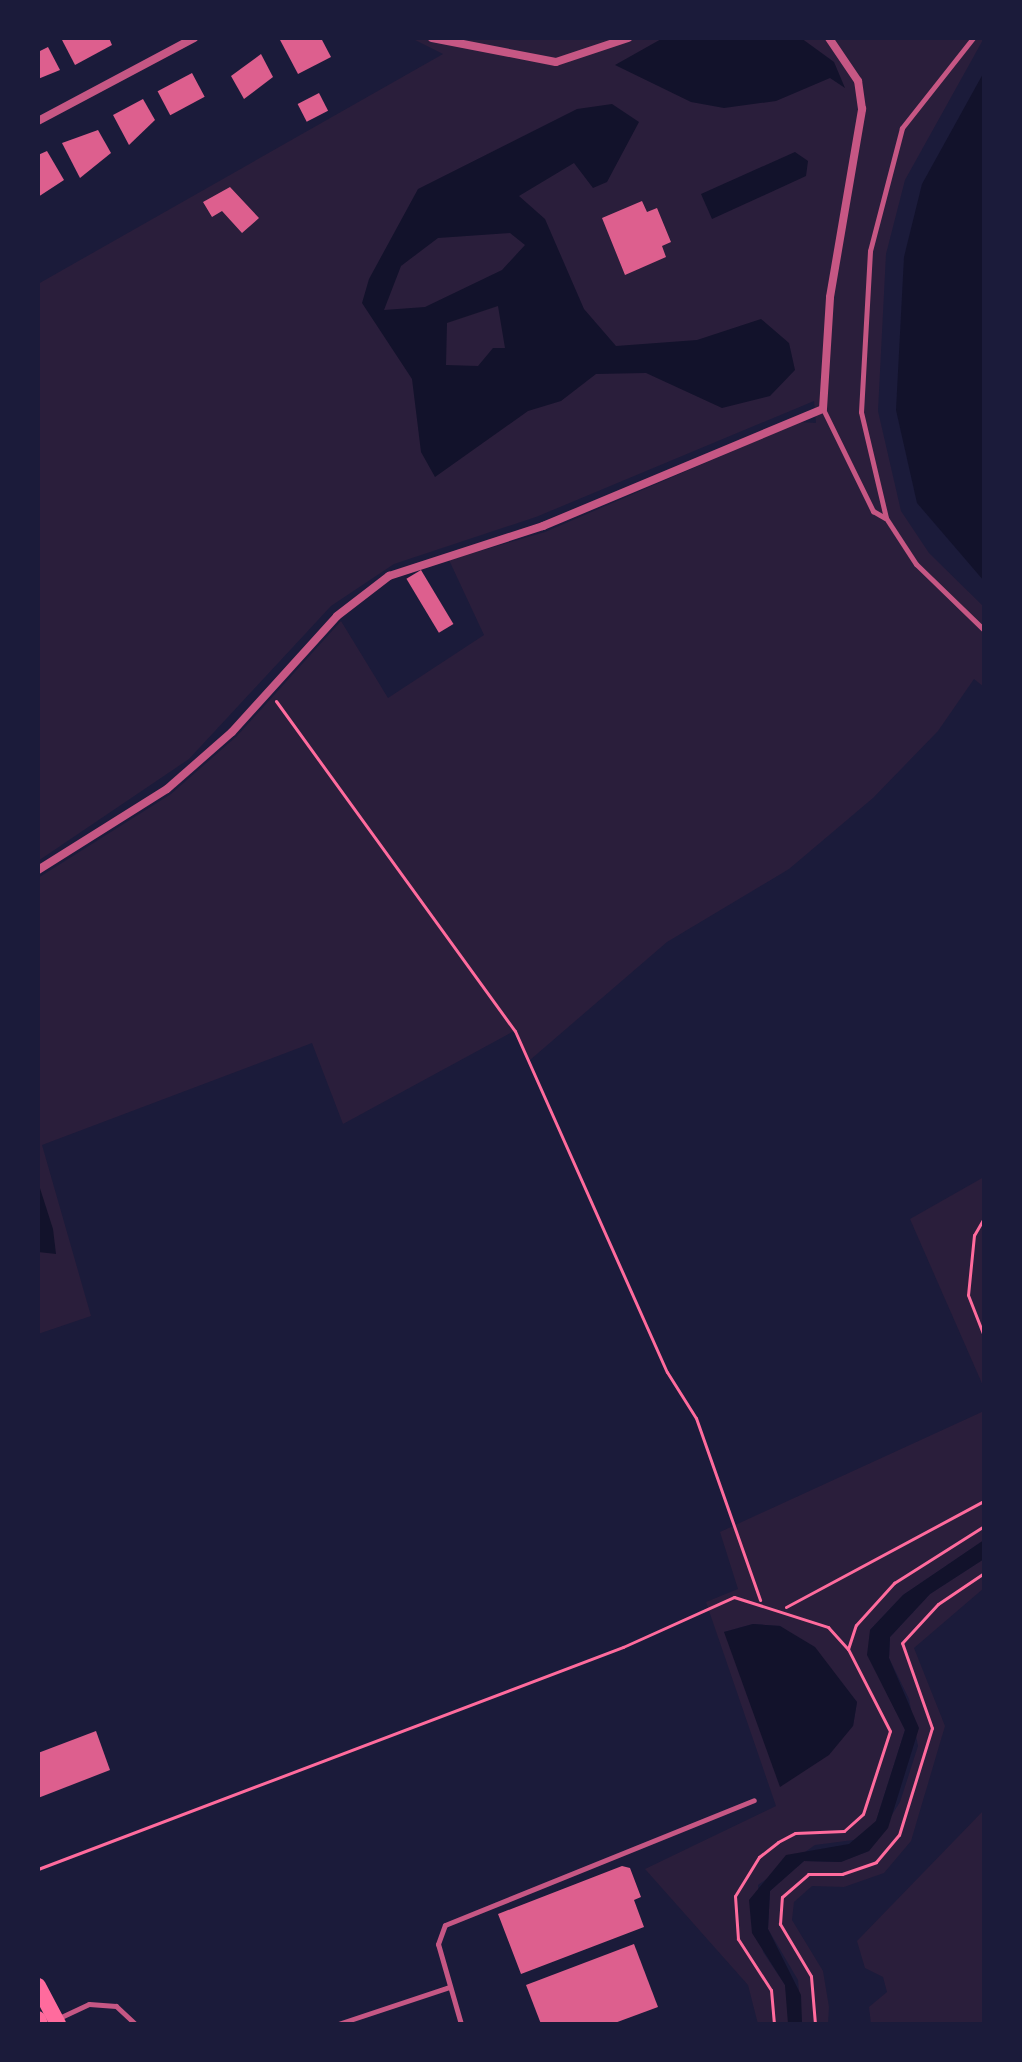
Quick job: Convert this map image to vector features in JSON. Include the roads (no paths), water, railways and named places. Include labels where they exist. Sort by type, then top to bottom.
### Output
[{"type":"main road","points":[[38,1986],[48,2021]]},
{"type":"street","points":[[38,121],[194,38]]},
{"type":"street","points":[[432,38],[556,62],[628,38]]},
{"type":"street","points":[[38,870],[167,789],[270,692],[337,616],[389,576],[543,526],[823,409],[830,297],[862,109],[845,53],[829,38]]},
{"type":"lane","points":[[973,38],[902,128],[870,251],[861,412],[886,518],[916,564],[984,630]]},
{"type":"lane","points":[[823,409],[873,511],[886,518]]},
{"type":"lane","points":[[461,2024],[438,1944],[445,1925],[754,1800]]},
{"type":"lane","points":[[338,2024],[449,1987]]},
{"type":"lane","points":[[48,2021],[89,2004],[116,2006],[135,2024]]}]
